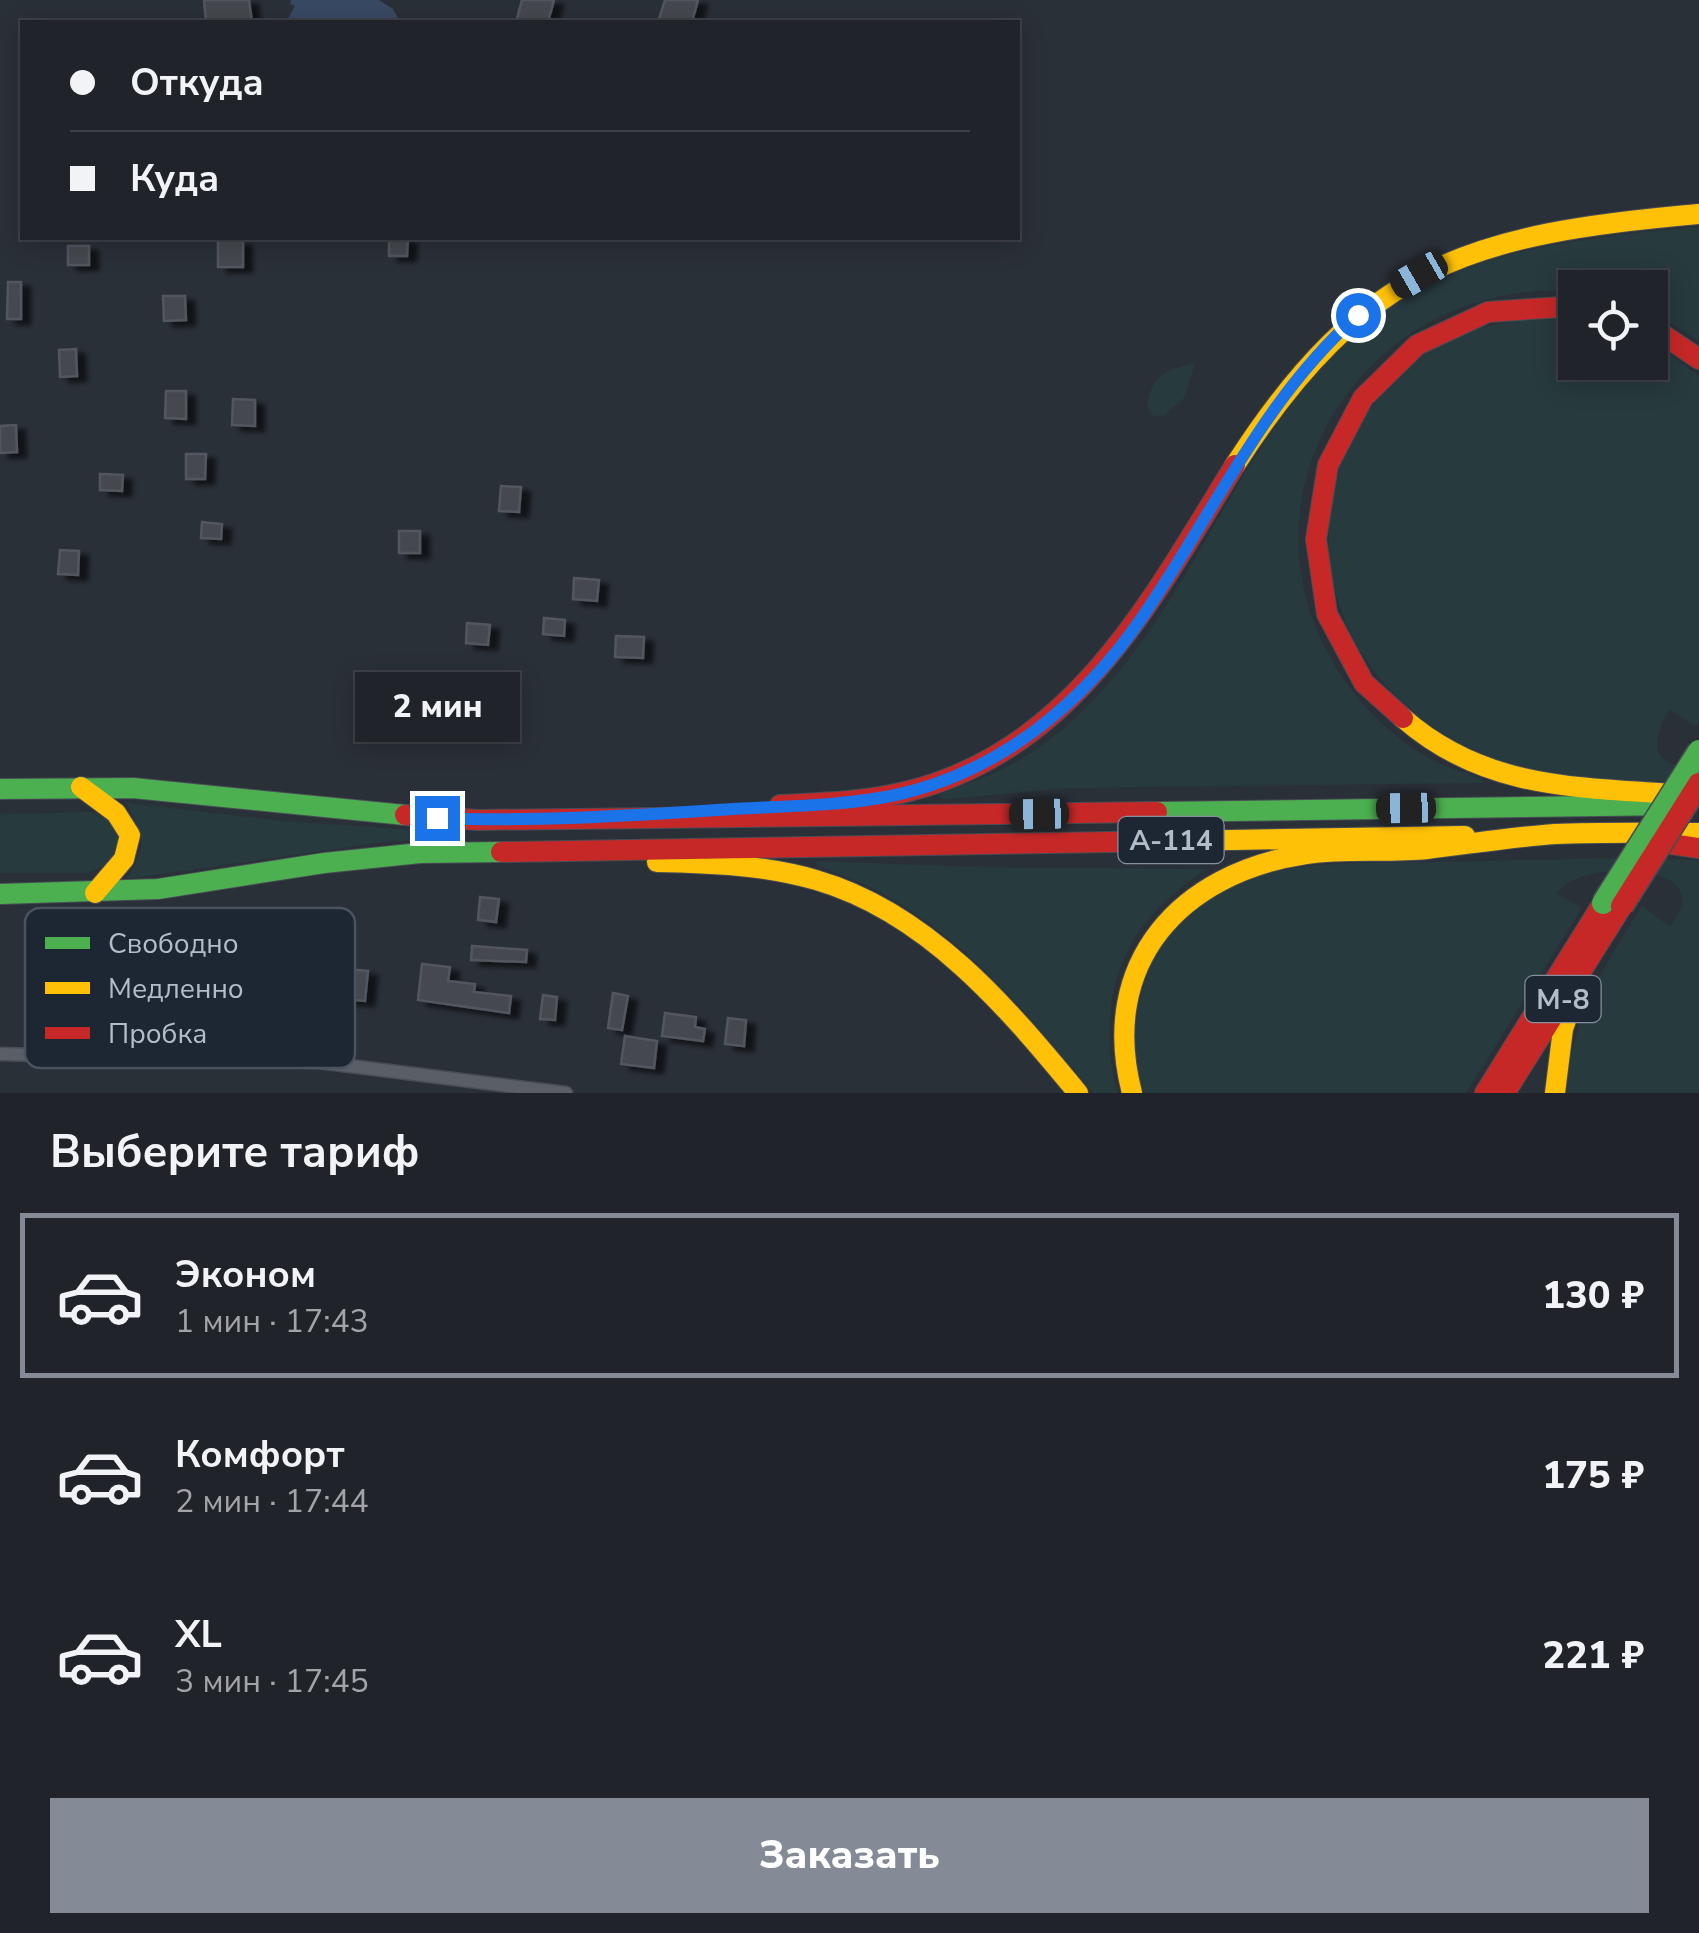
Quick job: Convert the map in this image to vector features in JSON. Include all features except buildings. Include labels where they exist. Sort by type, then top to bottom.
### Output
[{"type":"main road","points":[[569,820],[889,796],[938,783],[990,760],[1044,726],[1116,653],[1171,575],[1278,401],[1330,340],[1358,315],[1419,275],[1484,248],[1562,230],[1699,214]]},
{"type":"main road","points":[[1558,306],[1525,306],[1457,324],[1416,346],[1370,387],[1337,436],[1319,489],[1314,532],[1322,600],[1339,643],[1368,687],[1403,723],[1444,750],[1528,782],[1586,790],[1699,796]]},
{"type":"main road","points":[[1668,338],[1699,359]]},
{"type":"main road","name":"М-8","points":[[1505,1093],[1699,751]]},
{"type":"main road","name":"М-8","points":[[1482,1093],[1699,784]]},
{"type":"main road","points":[[79,786],[116,811],[130,834],[127,858],[95,893]]},
{"type":"main road","name":"А-114","points":[[0,789],[157,789],[404,816],[569,820],[1699,805]]},
{"type":"main road","name":"А-114","points":[[0,894],[172,887],[374,856],[510,851],[1699,833]]},
{"type":"main road","points":[[1608,834],[1699,848]]},
{"type":"main road","points":[[1132,1093],[1123,1042],[1132,980],[1159,928],[1207,886],[1250,866],[1306,854],[1410,850],[1535,835]]},
{"type":"main road","points":[[510,851],[601,861],[741,868],[835,886],[887,912],[942,949],[1008,1012],[1078,1093]]},
{"type":"main road","points":[[1555,1093],[1568,1010],[1613,904]]},
{"type":"street","points":[[0,1054],[25,1055]]},
{"type":"street","points":[[355,1067],[566,1093]]},
{"type":"green space","points":[[1699,227],[1699,341],[1668,321],[1668,270],[1558,270],[1558,293],[1503,296],[1438,318],[1382,355],[1339,405],[1311,464],[1299,529],[1306,596],[1334,664],[1355,694],[1393,733],[1438,763],[1486,783],[1072,788],[944,799],[938,796],[1024,757],[1065,727],[1102,691],[1158,619],[1282,417],[1328,361],[1376,318],[1427,286],[1482,263],[1617,235]]},
{"type":"green space","points":[[1558,317],[1558,380],[1668,380],[1668,353],[1699,376],[1699,722],[1696,726],[1669,710],[1657,744],[1659,753],[1672,764],[1699,767],[1699,781],[1577,777],[1516,765],[1460,743],[1399,699],[1375,672],[1341,609],[1332,574],[1329,537],[1332,498],[1345,454],[1358,428],[1385,391],[1422,355],[1462,334],[1513,321]]},
{"type":"green space","points":[[1195,363],[1184,398],[1162,417],[1152,415],[1147,406],[1157,380],[1168,371]]},
{"type":"green space","points":[[127,803],[282,821],[462,833],[470,837],[385,842],[126,879],[138,858],[141,842]]},
{"type":"green space","points":[[90,812],[108,820],[117,832],[118,846],[110,864],[87,873],[0,873],[0,814]]},
{"type":"green space","points":[[1699,860],[1699,1093],[1566,1093],[1582,1016],[1627,929],[1642,906],[1670,927],[1683,906],[1680,890],[1668,879],[1643,872],[1609,871],[1577,878],[1557,894],[1582,908],[1466,1093],[1144,1093],[1135,1036],[1145,980],[1170,935],[1193,910],[1221,890],[1283,870],[1331,864]]},
{"type":"green space","points":[[816,863],[1206,869],[1158,908],[1126,954],[1112,1000],[1110,1023],[1118,1093],[1093,1093],[973,959],[902,905],[820,867]]},
{"type":"water","points":[[291,0],[379,0],[393,9],[399,20],[287,20],[295,6],[290,4]]},
{"type":"traffic: fast","points":[[1603,903],[1699,751]]},
{"type":"traffic: fast","points":[[0,789],[133,788],[405,815]]},
{"type":"traffic: fast","points":[[1157,812],[1677,805]]},
{"type":"traffic: fast","points":[[0,894],[158,889],[324,863],[420,853],[501,852]]},
{"type":"traffic: slow","points":[[1235,465],[1283,397],[1330,344],[1378,303],[1430,272],[1486,249],[1548,233],[1699,214]]},
{"type":"traffic: slow","points":[[1403,718],[1435,742],[1502,772],[1573,786],[1686,795]]},
{"type":"traffic: slow","points":[[81,787],[116,813],[130,835],[124,859],[95,893]]},
{"type":"traffic: slow","points":[[1132,1093],[1125,1046],[1127,1003],[1139,965],[1159,932],[1187,904],[1221,881],[1261,864],[1321,852],[1427,849],[1555,834],[1699,833]]},
{"type":"traffic: slow","points":[[1176,841],[1465,836]]},
{"type":"traffic: slow","points":[[657,862],[737,866],[796,875],[856,895],[894,915],[962,966],[1023,1028],[1078,1093]]},
{"type":"traffic: slow","points":[[1555,1093],[1563,1029],[1575,993]]},
{"type":"traffic: jam","points":[[1403,718],[1364,683],[1327,614],[1316,539],[1328,465],[1363,398],[1417,345],[1488,312],[1558,307]]},
{"type":"traffic: jam","points":[[1668,338],[1699,359]]},
{"type":"traffic: jam","points":[[780,805],[861,800],[909,791],[967,771],[1018,741],[1063,705],[1103,662],[1173,566],[1235,465]]},
{"type":"traffic: jam","points":[[1622,906],[1699,784]]},
{"type":"traffic: jam","points":[[405,815],[478,820],[1157,812]]},
{"type":"traffic: jam","points":[[501,852],[1176,841]]},
{"type":"traffic: jam","points":[[1650,841],[1699,848]]},
{"type":"traffic: jam","points":[[1485,1093],[1603,903]]},
{"type":"traffic: jam","points":[[1505,1093],[1622,906]]},
{"type":"route","points":[[437,818],[569,820],[858,800],[922,788],[990,760],[1044,726],[1116,653],[1171,575],[1278,401],[1302,370],[1358,315]]}]
